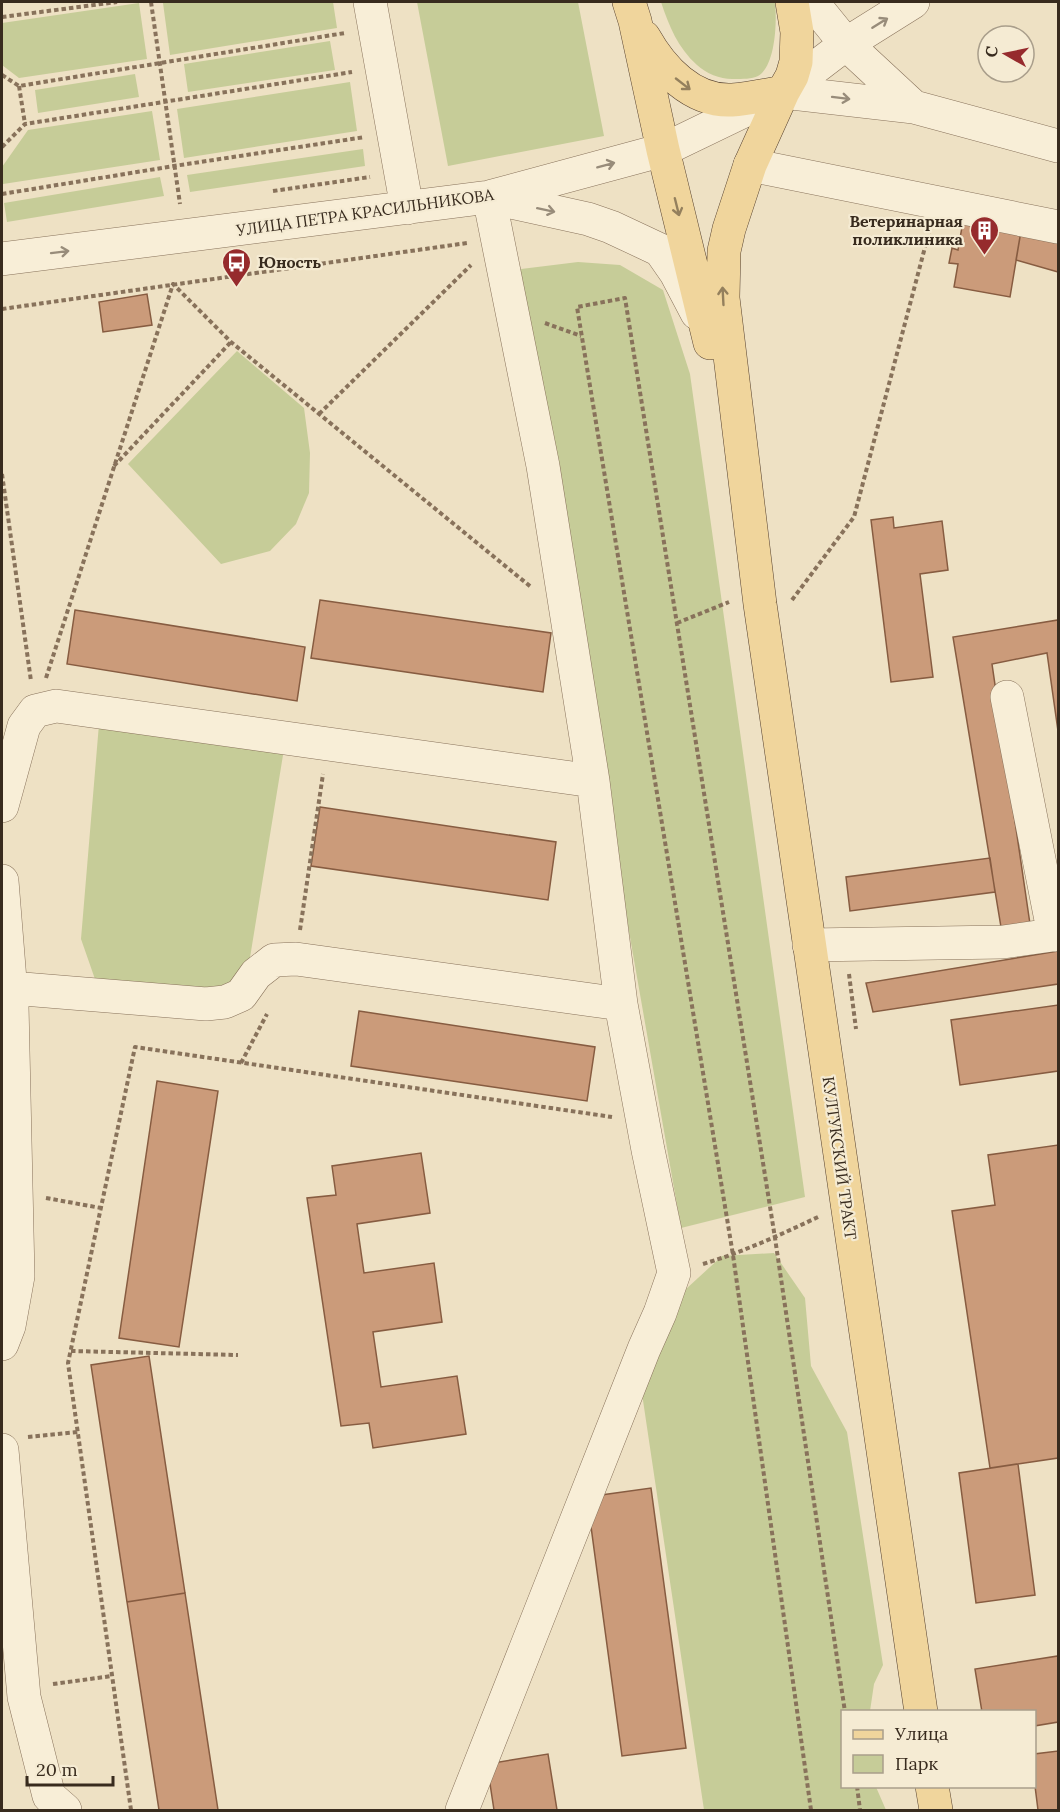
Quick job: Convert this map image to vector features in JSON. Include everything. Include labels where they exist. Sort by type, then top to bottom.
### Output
[{"type":"main road","points":[[760,604],[723,298],[724,251],[750,165],[792,76],[796,62],[797,32],[792,2]]},
{"type":"main road","points":[[633,8],[656,57],[690,90],[717,99],[730,100],[783,92]]},
{"type":"main road","points":[[633,8],[663,150],[709,335],[760,604]]},
{"type":"main road","name":"КУЛТУКСКИЙ ТРАКТ","points":[[760,604],[921,1710]]},
{"type":"main road","points":[[932,1788],[936,1810]]},
{"type":"street","points":[[370,2],[407,208]]},
{"type":"street","points":[[812,2],[846,44],[914,107]]},
{"type":"street","name":"УЛИЦА ПЕТРА КРАСИЛЬНИКОВА","points":[[2,260],[489,197],[663,150],[783,92],[846,44],[913,2]]},
{"type":"street","points":[[783,92],[914,107],[1059,146]]},
{"type":"street","points":[[750,165],[1059,227]]},
{"type":"street","points":[[462,1810],[674,1273],[621,1004],[593,781],[543,466],[489,197],[588,219],[660,250],[676,273],[709,335]]},
{"type":"street","points":[[809,945],[1003,942],[1056,935],[1007,697]]},
{"type":"street","points":[[2,806],[24,726],[35,711],[56,706],[593,781]]},
{"type":"street","points":[[2,881],[8,999],[8,1140],[15,1192],[18,1276],[9,1326],[2,1344]]},
{"type":"street","points":[[8,999],[206,1004],[225,1002],[241,995],[256,974],[274,960],[296,958],[621,1004]]},
{"type":"street","points":[[12,1444],[23,1689],[49,1796],[65,1810]]},
{"type":"path","points":[[2,17],[117,2]]},
{"type":"path","points":[[151,2],[180,204],[191,202]]},
{"type":"path","points":[[2,75],[19,86],[349,33]]},
{"type":"path","points":[[2,147],[25,124],[356,72]]},
{"type":"path","points":[[19,86],[25,124]]},
{"type":"path","points":[[2,194],[368,137]]},
{"type":"path","points":[[272,191],[376,176]]},
{"type":"path","points":[[792,600],[854,517],[937,202]]},
{"type":"path","points":[[2,309],[497,239]]},
{"type":"path","points":[[319,414],[497,239]]},
{"type":"path","points":[[173,284],[231,342],[566,616]]},
{"type":"path","points":[[35,711],[173,284]]},
{"type":"path","points":[[811,1810],[733,1255],[576,307],[625,298],[775,1238],[845,1710]]},
{"type":"path","points":[[112,468],[231,342]]},
{"type":"path","points":[[2,474],[35,711]]},
{"type":"path","points":[[296,958],[327,744]]},
{"type":"path","points":[[131,1810],[68,1363],[135,1047],[643,1121]]},
{"type":"path","points":[[15,1192],[101,1208]]},
{"type":"path","points":[[674,1273],[733,1255],[775,1238],[819,1216]]},
{"type":"path","points":[[71,1351],[238,1355]]},
{"type":"path","points":[[12,1444],[78,1432]]},
{"type":"path","points":[[23,1689],[112,1676]]},
{"type":"path","points":[[857,1788],[860,1810]]},
{"type":"green space","points":[[333,2],[337,28],[170,55],[163,3]]},
{"type":"green space","points":[[417,2],[578,2],[604,136],[448,166]]},
{"type":"green space","points":[[661,2],[775,2],[774,42],[769,63],[764,71],[753,78],[730,79],[710,74],[690,58],[679,44]]},
{"type":"green space","points":[[139,3],[147,59],[19,78],[2,65],[2,23]]},
{"type":"green space","points":[[330,41],[335,70],[188,92],[184,64]]},
{"type":"green space","points":[[135,74],[139,97],[38,113],[35,90]]},
{"type":"green space","points":[[350,82],[357,131],[184,158],[177,109]]},
{"type":"green space","points":[[152,111],[160,160],[3,184],[2,167],[28,130]]},
{"type":"green space","points":[[363,149],[365,166],[190,192],[187,175]]},
{"type":"green space","points":[[160,177],[164,196],[7,222],[4,203]]},
{"type":"green space","points":[[578,262],[620,265],[663,290],[690,374],[805,1197],[681,1228],[513,270]]},
{"type":"green space","points":[[237,351],[304,408],[310,453],[309,493],[296,524],[270,551],[221,564],[128,464]]},
{"type":"green space","points":[[99,724],[284,749],[247,976],[218,997],[96,982],[81,939]]},
{"type":"green space","points":[[774,1253],[805,1298],[811,1366],[847,1432],[883,1665],[874,1684],[870,1710],[841,1710],[841,1788],[876,1788],[886,1810],[704,1810],[641,1387],[674,1300],[722,1256]]},
{"type":"building","name":"Ветеринарная поликлиника","points":[[963,221],[1021,231],[1010,297],[954,287],[958,264],[949,263],[952,248],[958,250]]},
{"type":"building","points":[[1021,231],[1058,242],[1058,272],[1016,260]]},
{"type":"building","points":[[147,294],[152,325],[103,332],[99,302]]},
{"type":"building","points":[[893,517],[894,528],[942,521],[948,570],[920,574],[933,677],[891,682],[871,520]]},
{"type":"building","points":[[320,600],[551,633],[543,692],[311,658]]},
{"type":"building","points":[[75,610],[305,647],[297,701],[67,664]]},
{"type":"building","points":[[1058,620],[1058,731],[1047,653],[992,664],[1030,924],[1001,927],[953,637]]},
{"type":"building","points":[[320,807],[556,842],[548,900],[311,866]]},
{"type":"building","points":[[990,858],[995,892],[850,911],[846,877]]},
{"type":"building","points":[[1058,951],[1058,984],[873,1012],[866,983]]},
{"type":"building","points":[[1058,1005],[1058,1071],[960,1085],[951,1020]]},
{"type":"building","points":[[359,1011],[595,1047],[587,1101],[351,1066]]},
{"type":"building","points":[[157,1081],[218,1091],[179,1347],[119,1338]]},
{"type":"building","points":[[1058,1145],[1058,1458],[990,1468],[952,1211],[995,1205],[988,1155]]},
{"type":"building","points":[[421,1153],[430,1213],[357,1224],[364,1273],[434,1263],[442,1322],[373,1332],[381,1387],[457,1376],[466,1434],[373,1448],[369,1423],[341,1426],[307,1198],[336,1195],[332,1166]]},
{"type":"building","points":[[149,1356],[185,1593],[127,1602],[91,1365]]},
{"type":"building","points":[[1018,1464],[1035,1595],[976,1603],[959,1473]]},
{"type":"building","points":[[651,1488],[686,1748],[622,1756],[587,1497]]},
{"type":"building","points":[[185,1593],[218,1810],[159,1810],[127,1602]]},
{"type":"building","points":[[1058,1656],[1058,1722],[1036,1726],[1036,1710],[982,1710],[975,1669]]},
{"type":"building","points":[[1058,1751],[1058,1810],[1038,1810],[1035,1788],[1036,1754]]},
{"type":"building","points":[[548,1754],[557,1810],[494,1810],[487,1764]]},
{"type":"place","name":"Ветеринарная поликлиника","points":[[984,256]]},
{"type":"place","name":"Юность","points":[[237,288]]}]
